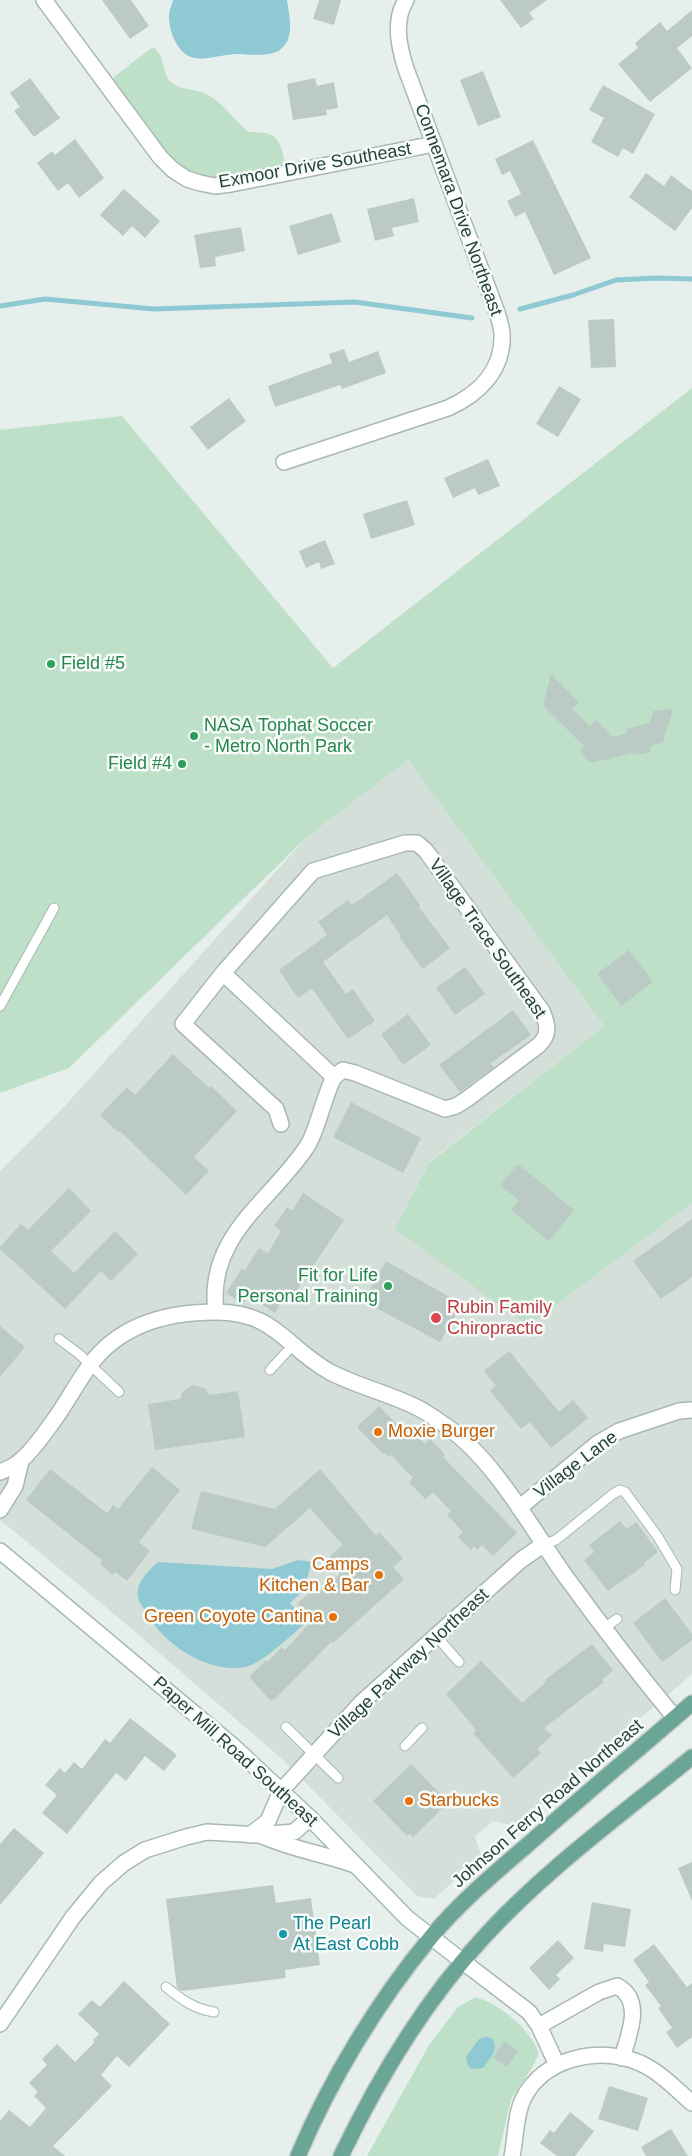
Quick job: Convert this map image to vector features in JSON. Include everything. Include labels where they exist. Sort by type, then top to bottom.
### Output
[{"type":"main road","name":"Johnson Ferry Road Northeast","points":[[298,2156],[328,2093],[354,2048],[396,1984],[431,1937],[466,1900],[513,1857],[692,1703]]},
{"type":"main road","points":[[341,2156],[363,2110],[387,2067],[429,2004],[462,1960],[537,1885],[692,1757]]},
{"type":"street","name":"Exmoor Drive Southeast","points":[[44,0],[160,157],[187,179],[215,186],[231,184],[434,144]]},
{"type":"street","name":"Connemara Drive Northeast","points":[[284,462],[448,408],[466,400],[490,377],[496,364],[502,334],[499,319],[400,48],[398,27],[402,7],[406,0]]},
{"type":"street","name":"Village Trace Southeast","points":[[281,1124],[276,1109],[183,1024],[223,974],[313,871],[405,843],[417,843],[542,1011],[548,1025],[546,1037],[539,1045],[467,1099],[456,1106],[445,1109],[355,1073],[343,1070],[334,1077]]},
{"type":"street","points":[[216,1312],[214,1288],[220,1261],[228,1246],[252,1212],[295,1164],[310,1142],[334,1077],[223,974]]},
{"type":"street","points":[[0,1472],[21,1461],[51,1426],[90,1365],[117,1338],[144,1322],[171,1315],[216,1312],[244,1314],[263,1322],[329,1371],[416,1406],[448,1427],[467,1444],[520,1508],[544,1544],[611,1623],[674,1718]]},
{"type":"street","name":"Village Lane","points":[[520,1508],[598,1444],[619,1431],[679,1411],[692,1410]]},
{"type":"street","points":[[0,1510],[15,1486],[21,1461]]},
{"type":"street","name":"Village Parkway Northeast","points":[[254,1835],[268,1821],[281,1791],[362,1702],[521,1560],[544,1544]]},
{"type":"street","name":"Paper Mill Road Southeast","points":[[0,1551],[233,1746],[310,1818],[407,1918],[516,2000],[529,2012],[539,2026],[557,2065]]},
{"type":"street","points":[[0,2024],[73,1917],[102,1883],[124,1863],[145,1850],[186,1837],[207,1832],[254,1835],[294,1832],[310,1818]]},
{"type":"street","points":[[254,1835],[285,1846],[320,1853],[355,1865]]},
{"type":"street","points":[[539,2026],[599,1992],[617,1986],[624,1990],[633,2006],[632,2019],[622,2058]]},
{"type":"street","points":[[512,2156],[518,2115],[523,2100],[532,2086],[557,2065],[578,2057],[599,2054],[641,2064],[657,2074],[692,2103]]},
{"type":"lane","points":[[0,1006],[54,908]]},
{"type":"lane","points":[[59,1338],[119,1392]]},
{"type":"lane","points":[[270,1370],[294,1344]]},
{"type":"lane","points":[[544,1544],[556,1540],[620,1490],[625,1492],[658,1537],[677,1569],[675,1590]]},
{"type":"lane","points":[[437,1637],[459,1662]]},
{"type":"lane","points":[[286,1727],[338,1778]]},
{"type":"lane","points":[[405,1746],[422,1728]]},
{"type":"lane","points":[[166,1987],[183,2001],[200,2010],[214,2012]]},
{"type":"shaded area","points":[[408,760],[604,1026],[430,1161],[528,1326],[692,1203],[692,1674],[515,1826],[493,1821],[475,1836],[481,1856],[434,1899],[417,1896],[283,1760],[113,1613],[0,1520],[0,1171],[62,1109],[306,838]]},
{"type":"green space","points":[[154,48],[160,55],[166,74],[171,82],[215,99],[249,132],[270,134],[274,137],[278,141],[284,156],[284,166],[211,178],[194,174],[178,166],[164,152],[113,80],[115,76],[150,49]]},
{"type":"green space","points":[[692,388],[692,1203],[528,1326],[395,1229],[430,1162],[604,1026],[408,760],[306,838],[69,1068],[0,1093],[0,430],[122,416],[333,668]]},
{"type":"green space","points":[[476,1997],[495,2006],[521,2026],[539,2053],[532,2068],[511,2099],[498,2156],[367,2156],[429,2045],[458,2007]]},
{"type":"water","points":[[173,0],[287,0],[290,18],[289,38],[282,48],[273,53],[261,55],[232,54],[211,58],[195,58],[184,53],[172,35],[169,13]]},
{"type":"water","points":[[298,1560],[312,1562],[303,1591],[290,1603],[307,1621],[269,1654],[246,1667],[216,1666],[188,1654],[163,1635],[138,1599],[141,1582],[158,1562],[272,1569]]},
{"type":"water","points":[[485,2037],[492,2038],[495,2046],[494,2053],[483,2068],[472,2069],[468,2066],[466,2057],[479,2039]]},
{"type":"building","points":[[102,0],[131,0],[149,26],[130,39]]},
{"type":"building","points":[[319,0],[341,0],[334,25],[313,19]]},
{"type":"building","points":[[500,0],[547,0],[529,13],[534,19],[521,28]]},
{"type":"building","points":[[692,10],[692,36],[677,48],[692,68],[650,102],[618,64],[638,48],[635,43],[660,22],[667,31]]},
{"type":"building","points":[[483,71],[501,117],[478,126],[460,80]]},
{"type":"building","points":[[30,78],[60,118],[34,137],[14,111],[20,107],[10,93]]},
{"type":"building","points":[[315,78],[317,86],[334,82],[338,108],[326,110],[327,115],[293,120],[287,84]]},
{"type":"building","points":[[603,85],[655,114],[633,154],[623,148],[618,157],[591,142],[604,118],[589,110]]},
{"type":"building","points":[[75,139],[104,178],[79,198],[68,183],[58,191],[37,163],[52,151],[55,155]]},
{"type":"building","points":[[533,140],[591,258],[554,275],[525,212],[515,217],[507,201],[521,194],[510,171],[502,175],[495,159]]},
{"type":"building","points":[[646,173],[664,186],[671,175],[692,191],[692,208],[675,231],[629,197]]},
{"type":"building","points":[[124,189],[160,221],[145,238],[132,226],[123,236],[100,215]]},
{"type":"building","points":[[414,198],[419,222],[392,228],[394,236],[375,241],[367,209]]},
{"type":"building","points":[[332,213],[341,242],[298,255],[289,226]]},
{"type":"building","points":[[241,227],[245,251],[215,257],[216,266],[200,268],[194,235]]},
{"type":"building","points":[[614,319],[616,367],[591,368],[588,320]]},
{"type":"building","points":[[344,349],[349,362],[378,351],[386,373],[342,389],[340,385],[275,407],[268,386],[332,363],[329,354]]},
{"type":"building","points":[[559,386],[581,399],[558,437],[536,424]]},
{"type":"building","points":[[229,398],[246,421],[208,450],[190,427]]},
{"type":"building","points":[[488,459],[500,486],[478,495],[475,488],[453,498],[444,478]]},
{"type":"building","points":[[407,500],[415,525],[371,539],[363,514]]},
{"type":"building","points":[[325,540],[335,564],[321,569],[319,562],[306,568],[299,551]]},
{"type":"building","points":[[551,674],[579,702],[572,709],[590,726],[596,720],[613,737],[627,733],[628,728],[650,723],[653,711],[673,709],[663,742],[651,746],[650,752],[636,755],[633,753],[591,763],[579,751],[584,746],[543,706]]},
{"type":"building","points":[[397,873],[420,905],[419,907],[450,948],[423,969],[399,937],[401,936],[387,915],[323,962],[346,994],[353,989],[375,1021],[348,1039],[312,988],[298,998],[279,970],[327,935],[318,922],[348,900],[352,905]]},
{"type":"building","points":[[629,950],[653,982],[621,1006],[597,974]]},
{"type":"building","points":[[465,967],[485,994],[455,1015],[436,988]]},
{"type":"building","points":[[513,1010],[531,1035],[491,1063],[494,1067],[460,1092],[439,1065]]},
{"type":"building","points":[[408,1014],[431,1045],[403,1065],[381,1034]]},
{"type":"building","points":[[173,1054],[237,1111],[194,1157],[209,1171],[186,1195],[120,1131],[118,1132],[100,1115],[127,1087],[135,1095]]},
{"type":"building","points":[[351,1102],[421,1138],[403,1173],[333,1137]]},
{"type":"building","points":[[518,1164],[574,1210],[549,1241],[511,1210],[519,1200],[500,1185]]},
{"type":"building","points":[[69,1188],[91,1211],[51,1251],[74,1273],[115,1231],[138,1254],[111,1281],[101,1271],[65,1309],[0,1247],[21,1224],[28,1230]]},
{"type":"building","points":[[303,1193],[344,1220],[288,1303],[283,1300],[275,1313],[248,1296],[243,1304],[226,1293],[242,1268],[245,1270],[259,1248],[268,1253],[281,1231],[274,1226],[287,1207],[292,1211]]},
{"type":"building","points":[[692,1219],[692,1277],[661,1299],[633,1261]]},
{"type":"building","points":[[386,1261],[462,1304],[440,1342],[363,1301]]},
{"type":"building","points":[[0,1326],[25,1347],[0,1377]]},
{"type":"building","points":[[509,1351],[559,1412],[573,1400],[588,1418],[551,1448],[530,1422],[521,1429],[490,1391],[496,1386],[484,1371]]},
{"type":"building","points":[[193,1385],[205,1388],[209,1395],[238,1391],[245,1437],[155,1450],[148,1404],[180,1399],[182,1392]]},
{"type":"building","points":[[379,1406],[404,1432],[409,1427],[425,1444],[430,1439],[445,1454],[443,1457],[517,1533],[493,1556],[482,1545],[477,1550],[474,1546],[471,1550],[458,1537],[463,1532],[447,1515],[451,1511],[433,1492],[425,1499],[409,1482],[413,1478],[391,1455],[389,1457],[385,1453],[383,1454],[357,1427]]},
{"type":"building","points":[[152,1467],[180,1490],[139,1542],[150,1551],[127,1581],[115,1572],[113,1575],[100,1564],[103,1561],[26,1500],[50,1469],[107,1513],[113,1505],[118,1509]]},
{"type":"building","points":[[320,1469],[376,1536],[379,1532],[403,1558],[393,1567],[404,1579],[333,1643],[331,1642],[271,1701],[249,1677],[266,1660],[268,1662],[282,1647],[285,1650],[312,1621],[297,1604],[315,1588],[319,1592],[340,1574],[327,1559],[343,1545],[310,1508],[265,1547],[191,1529],[201,1491],[275,1509]]},
{"type":"building","points":[[620,1521],[627,1529],[636,1522],[658,1552],[644,1563],[645,1565],[608,1591],[584,1560],[594,1552],[589,1545]]},
{"type":"building","points":[[665,1598],[692,1634],[692,1640],[662,1662],[633,1623]]},
{"type":"building","points":[[592,1644],[613,1670],[602,1680],[604,1682],[544,1728],[552,1735],[537,1749],[541,1753],[513,1778],[473,1733],[476,1730],[446,1694],[481,1661],[522,1703],[547,1681],[545,1680]]},
{"type":"building","points":[[130,1718],[177,1755],[164,1771],[145,1756],[126,1781],[116,1773],[67,1834],[42,1813],[57,1795],[45,1785],[60,1768],[65,1773],[74,1762],[82,1769],[105,1739],[110,1743]]},
{"type":"building","name":"Starbucks","points":[[411,1764],[445,1799],[443,1802],[446,1805],[413,1837],[410,1834],[407,1836],[373,1801]]},
{"type":"building","points":[[14,1828],[44,1853],[0,1905],[0,1844]]},
{"type":"building","points":[[692,1862],[692,1901],[678,1868]]},
{"type":"building","name":"The Pearl At East Cobb","points":[[273,1885],[276,1903],[311,1898],[320,1965],[285,1970],[286,1978],[182,1991],[177,1988],[166,1899]]},
{"type":"building","points":[[592,1902],[631,1909],[625,1947],[604,1944],[603,1952],[584,1949]]},
{"type":"building","points":[[558,1940],[574,1958],[556,1975],[560,1979],[549,1990],[529,1968]]},
{"type":"building","points":[[654,1944],[687,1987],[692,1983],[692,2037],[677,2048],[666,2032],[672,2028],[658,2008],[661,2006],[645,1985],[649,1982],[633,1960]]},
{"type":"building","points":[[124,1981],[170,2024],[129,2067],[117,2056],[101,2075],[112,2086],[53,2146],[65,2156],[0,2156],[0,2121],[9,2110],[30,2127],[46,2108],[34,2096],[38,2092],[29,2083],[47,2065],[42,2059],[57,2044],[75,2062],[95,2042],[93,2040],[99,2034],[78,2014],[92,2000],[100,2007]]},
{"type":"building","points":[[504,2041],[518,2051],[507,2067],[493,2058]]},
{"type":"building","points":[[609,2086],[648,2098],[638,2131],[598,2119]]},
{"type":"building","points":[[570,2112],[594,2131],[575,2156],[557,2156],[540,2143],[550,2130],[554,2133]]},
{"type":"building","points":[[671,2129],[688,2156],[646,2156],[641,2147]]},
{"type":"waterway","points":[[520,309],[573,295],[616,280],[692,279]]},
{"type":"waterway","points":[[0,306],[45,299],[154,309],[355,302],[472,318]]},
{"type":"place","name":"Field #5","points":[[51,664]]},
{"type":"place","name":"NASA Tophat Soccer - Metro North Park","points":[[194,736]]},
{"type":"place","name":"Field #4","points":[[182,764]]},
{"type":"place","name":"Fit for Life Personal Training","points":[[388,1286]]},
{"type":"place","name":"Rubin Family Chiropractic","points":[[436,1318]]},
{"type":"place","name":"Moxie Burger","points":[[378,1432]]},
{"type":"place","name":"Camps Kitchen & Bar","points":[[379,1575]]},
{"type":"place","name":"Green Coyote Cantina","points":[[333,1617]]},
{"type":"place","name":"Starbucks","points":[[409,1801]]},
{"type":"place","name":"The Pearl At East Cobb","points":[[283,1934]]}]
